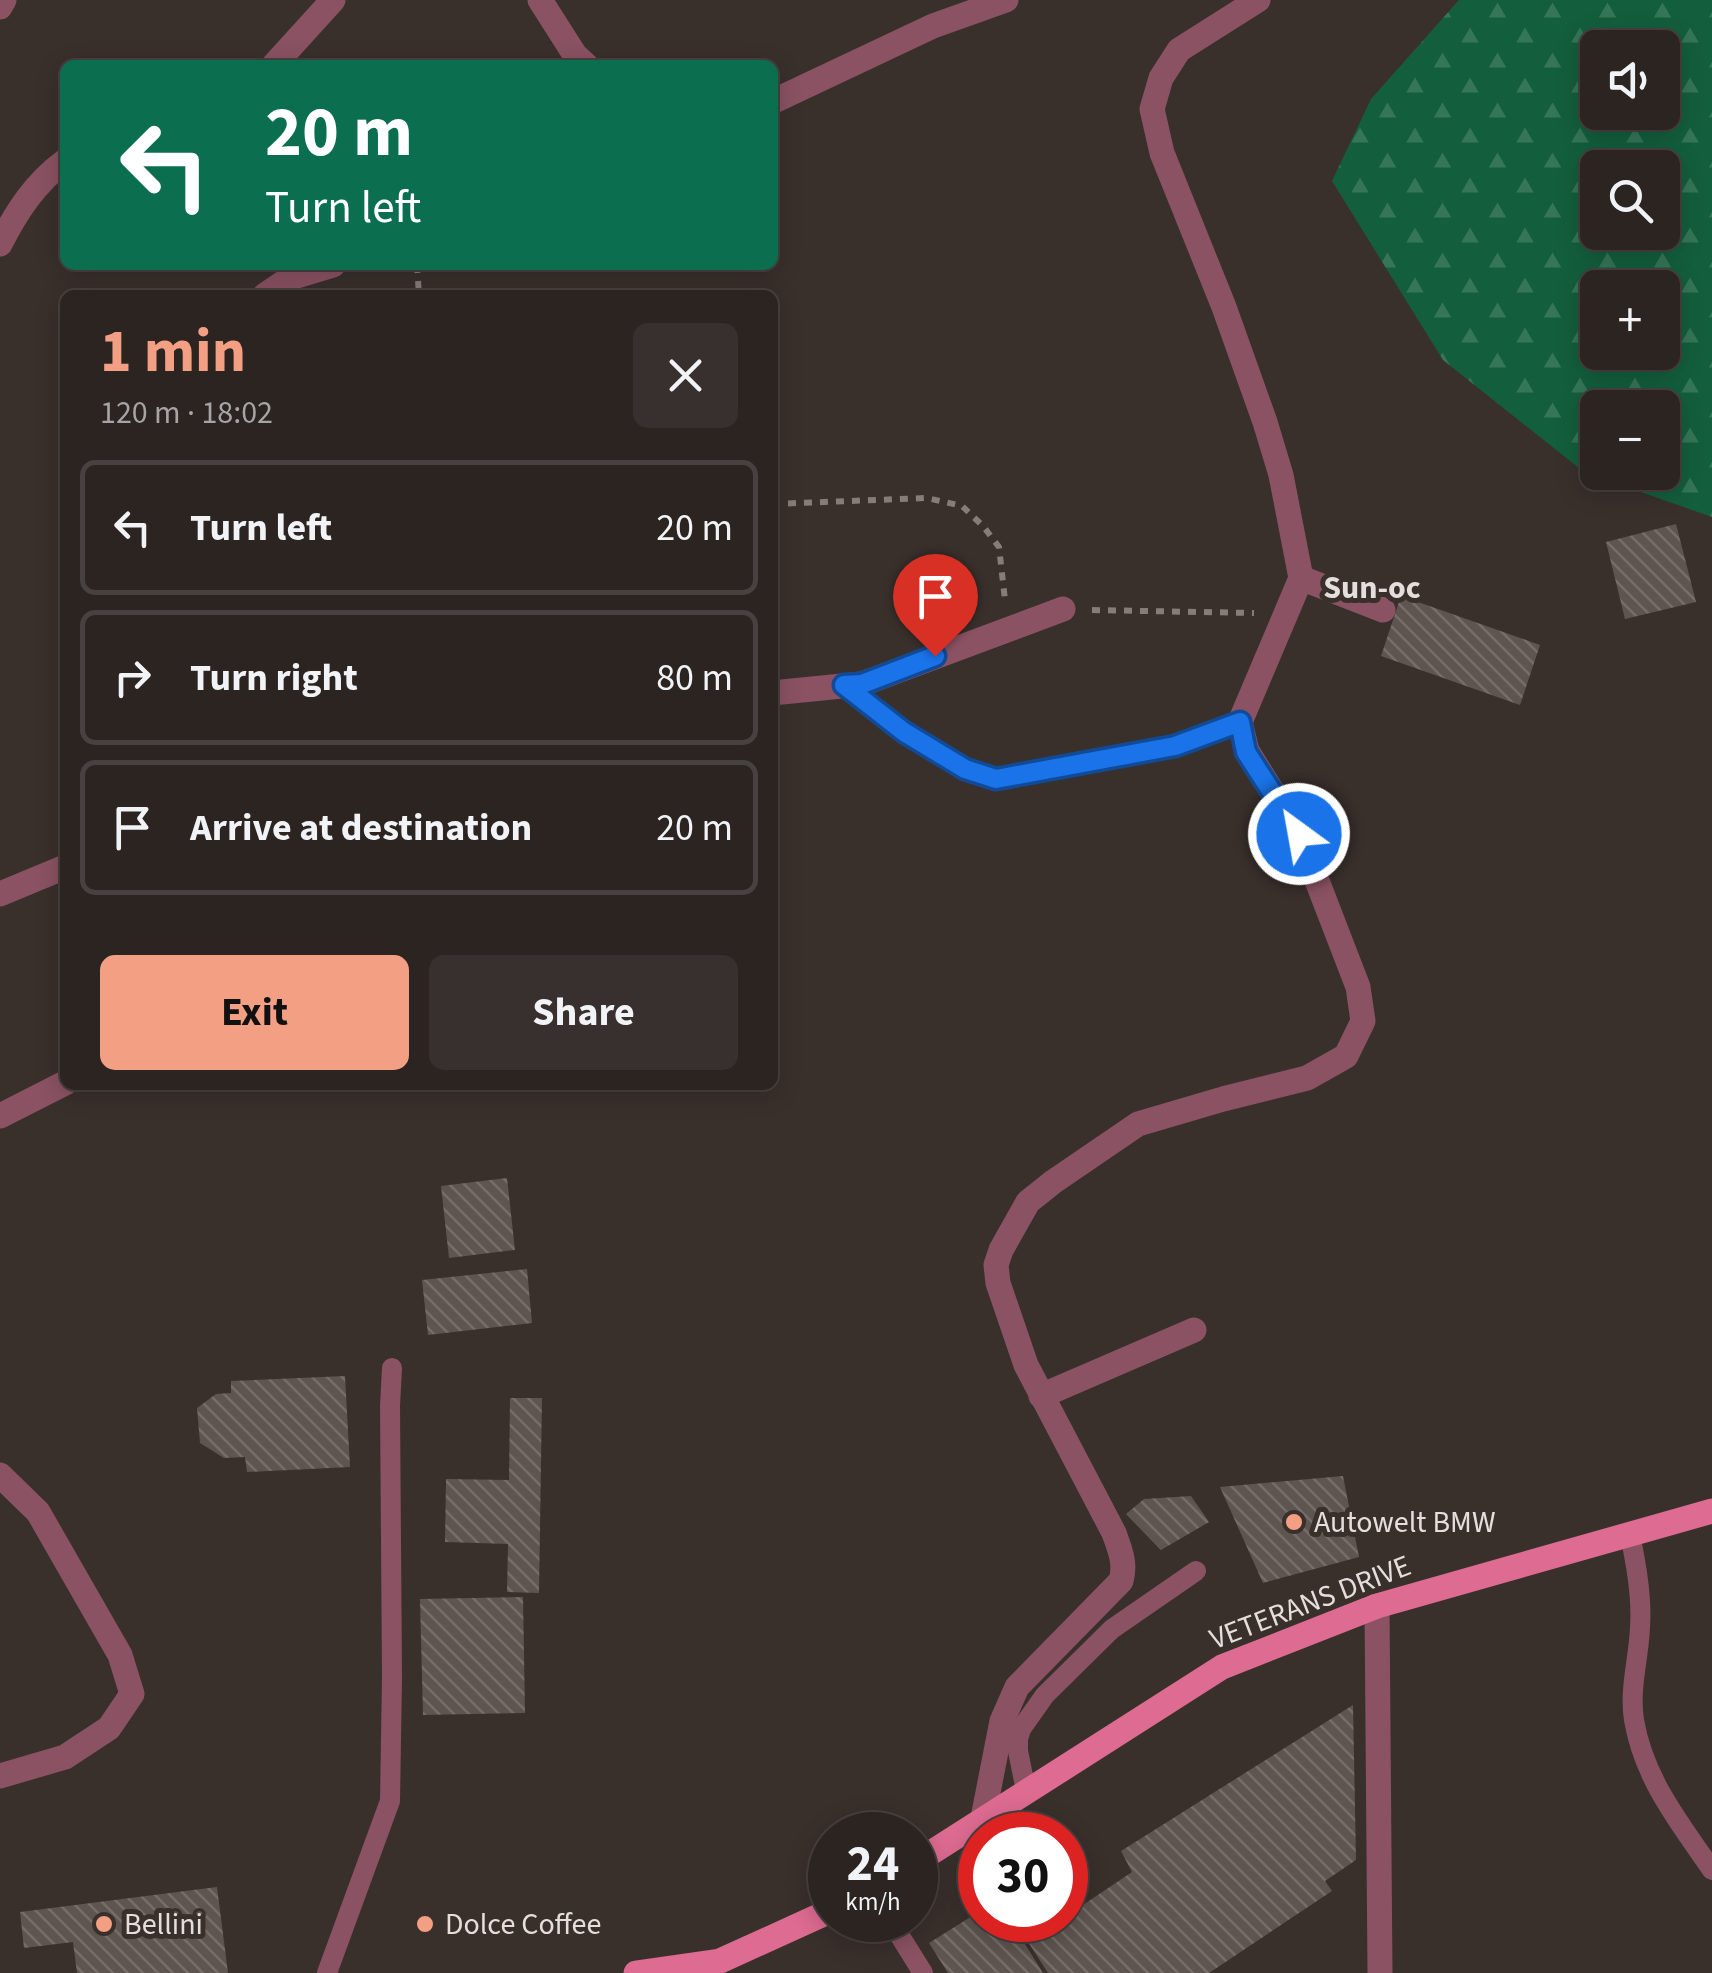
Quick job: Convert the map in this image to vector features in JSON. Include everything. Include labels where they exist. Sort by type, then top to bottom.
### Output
[{"type":"main road","name":"VETERANS DRIVE","points":[[993,1812],[1222,1667],[1377,1606],[1712,1510]]},
{"type":"main road","points":[[636,1973],[720,1961],[808,1921]]},
{"type":"street","points":[[0,7],[4,0]]},
{"type":"street","points":[[279,60],[333,0]]},
{"type":"street","points":[[540,0],[581,60]]},
{"type":"street","points":[[778,99],[933,26],[1006,0]]},
{"type":"street","points":[[984,1812],[1002,1721],[1018,1687],[1121,1582],[1124,1570],[1114,1533],[1026,1365],[998,1283],[996,1265],[1001,1250],[1028,1202],[1138,1124],[1307,1078],[1346,1056],[1363,1021],[1358,986],[1299,834],[1246,752],[1240,722],[1300,578],[1265,422],[1162,153],[1152,109],[1161,78],[1179,50],[1258,0]]},
{"type":"street","points":[[0,244],[36,185],[60,165]]},
{"type":"street","points":[[272,290],[290,278],[316,270]]},
{"type":"street","points":[[1300,578],[1384,610]]},
{"type":"street","points":[[778,692],[862,684],[1063,609]]},
{"type":"street","points":[[0,894],[60,869]]},
{"type":"street","points":[[0,1116],[60,1086]]},
{"type":"street","points":[[1041,1396],[1194,1330]]},
{"type":"street","points":[[0,1475],[38,1512],[120,1655],[132,1694],[109,1728],[65,1757],[0,1776]]},
{"type":"street","points":[[1377,1606],[1380,1973]]},
{"type":"lane","points":[[844,685],[904,732],[965,769],[996,779],[1175,746],[1240,722]]},
{"type":"lane","points":[[327,1973],[390,1802],[392,1368]]},
{"type":"lane","points":[[1630,1534],[1640,1627],[1632,1691],[1634,1720],[1646,1768],[1712,1870]]},
{"type":"lane","points":[[1026,1791],[1018,1739],[1021,1728],[1045,1695],[1112,1629],[1196,1572]]},
{"type":"lane","points":[[904,1942],[923,1973]]},
{"type":"path","points":[[778,504],[927,498],[962,506],[999,547],[1008,628]]},
{"type":"path","points":[[1063,609],[1286,613]]},
{"type":"green space","points":[[1459,0],[1712,0],[1712,517],[1635,490],[1680,490],[1680,390],[1580,390],[1580,469],[1443,360],[1332,181],[1371,99]]},
{"type":"building","points":[[1676,524],[1696,602],[1625,619],[1606,542]]},
{"type":"building","points":[[1401,596],[1540,645],[1520,705],[1381,656]]},
{"type":"building","points":[[507,1178],[515,1250],[449,1258],[441,1186]]},
{"type":"building","points":[[527,1269],[532,1323],[428,1335],[422,1280]]},
{"type":"building","points":[[345,1376],[350,1467],[247,1472],[245,1457],[224,1458],[200,1443],[197,1408],[216,1394],[231,1393],[231,1381]]},
{"type":"building","points":[[510,1398],[542,1398],[539,1593],[507,1592],[508,1544],[445,1542],[446,1479],[509,1480]]},
{"type":"building","name":"Autowelt BMW","points":[[1343,1476],[1359,1557],[1263,1583],[1220,1487]]},
{"type":"building","points":[[1191,1496],[1209,1522],[1161,1550],[1126,1514],[1144,1499]]},
{"type":"building","points":[[523,1597],[525,1713],[423,1715],[420,1599]]},
{"type":"building","points":[[1353,1705],[1356,1860],[1325,1881],[1332,1891],[1209,1973],[1048,1973],[1028,1942],[1088,1942],[1088,1902],[1132,1872],[1121,1851]]},
{"type":"building","points":[[217,1887],[228,1973],[77,1973],[73,1942],[24,1948],[20,1912]]},
{"type":"building","points":[[958,1925],[958,1942],[1024,1942],[1043,1973],[948,1973],[929,1943],[938,1942],[938,1937]]},
{"type":"place","name":"Autowelt BMW","points":[[1294,1522]]},
{"type":"place","name":"Bellini","points":[[104,1924]]},
{"type":"place","name":"Dolce Coffee","points":[[425,1924]]},
{"type":"district","name":"Sun-oc","points":[[1372,587]]},
{"type":"route","points":[[935,656],[862,684],[844,685],[904,732],[965,769],[996,779],[1175,746],[1240,722],[1246,752],[1299,834]]}]
